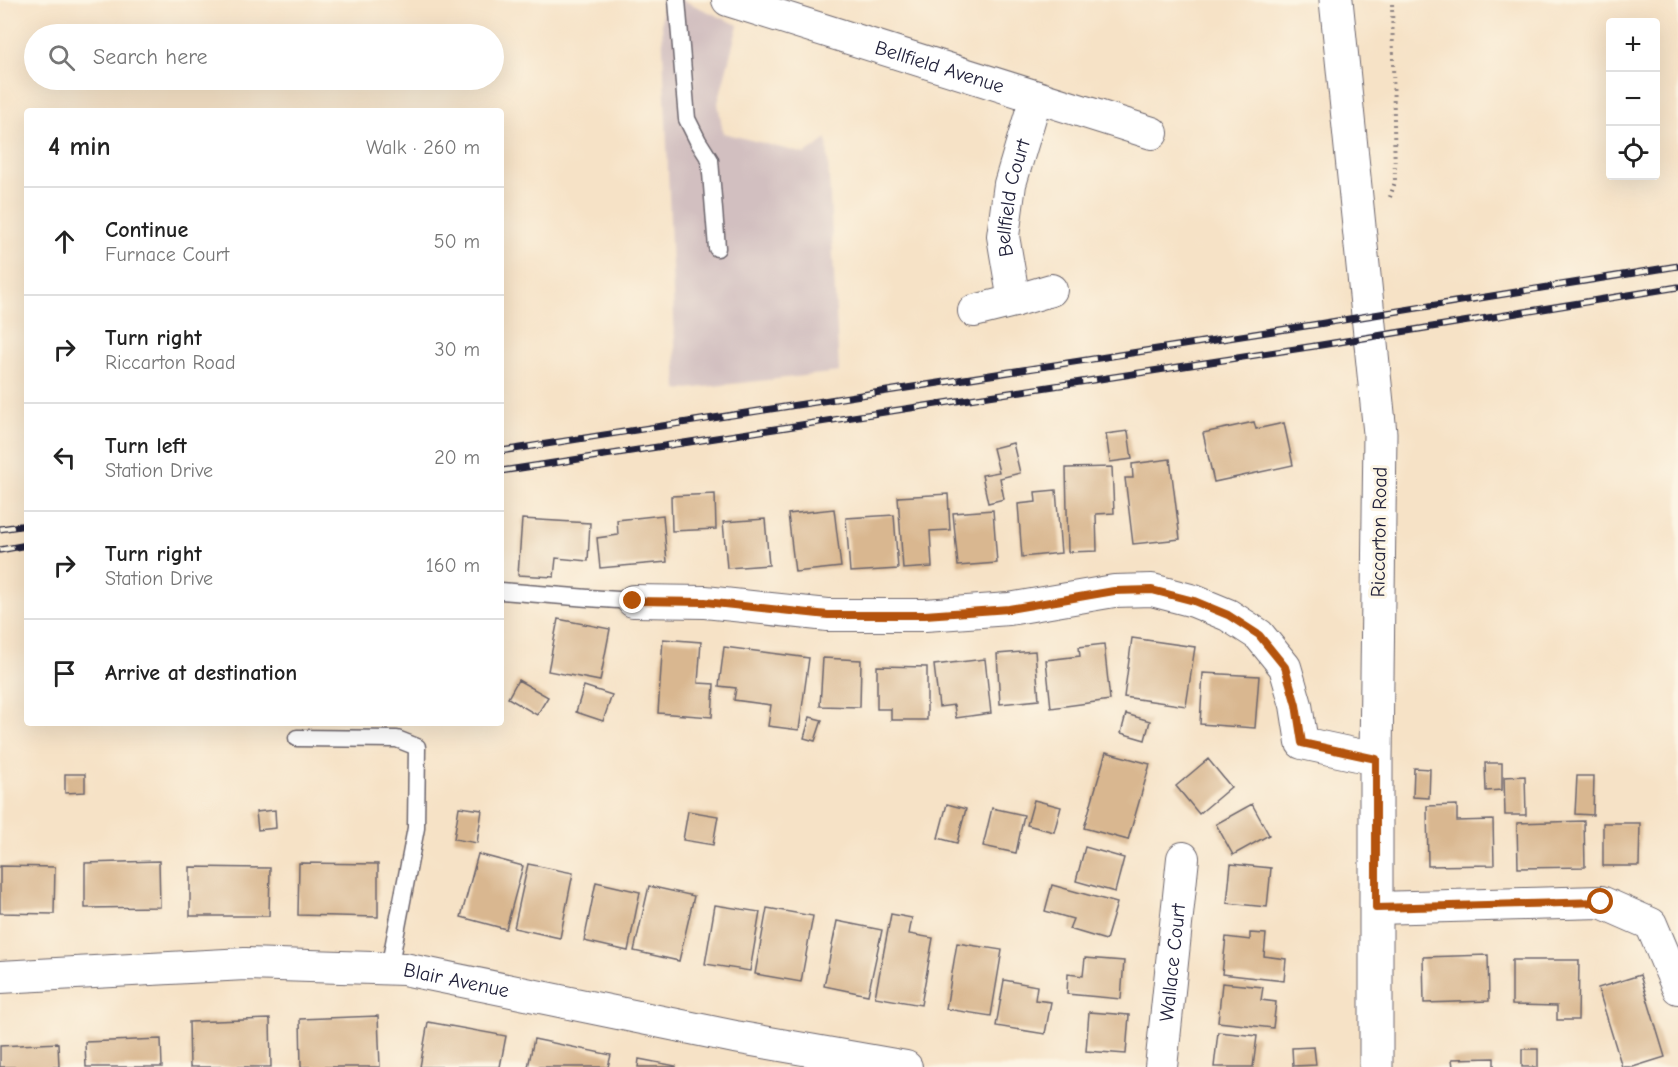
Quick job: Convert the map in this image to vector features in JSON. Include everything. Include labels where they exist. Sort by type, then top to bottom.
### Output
[{"type":"main road","name":"Riccarton Road","points":[[1336,0],[1380,433],[1376,759],[1376,1067]]},
{"type":"street","name":"Bellfield Avenue","points":[[728,0],[1152,133]]},
{"type":"street","name":"Bellfield Court","points":[[1014,302],[1003,236],[1010,184],[1036,97]]},
{"type":"street","points":[[974,311],[1014,302],[1051,290]]},
{"type":"street","points":[[633,601],[705,602],[828,615],[925,615],[1009,609],[1114,591],[1152,590],[1194,601],[1228,615],[1259,635],[1285,667],[1296,705],[1302,743],[1376,759]]},
{"type":"street","name":"Wallace Court","points":[[1161,1067],[1183,858]]},
{"type":"street","points":[[1376,908],[1601,902],[1651,924],[1678,988]]},
{"type":"street","name":"Blair Avenue","points":[[0,977],[245,964],[404,969],[735,1037],[906,1067]]},
{"type":"lane","points":[[677,0],[687,119],[710,160],[717,248]]},
{"type":"lane","points":[[504,591],[633,601]]},
{"type":"lane","points":[[297,738],[397,739],[417,747],[416,828],[389,969]]},
{"type":"path","points":[[1388,204],[1395,182],[1392,0]]},
{"type":"shaded area","points":[[661,0],[682,0],[738,25],[718,103],[723,133],[805,154],[827,139],[839,372],[677,390]]},
{"type":"building","points":[[1254,422],[1256,429],[1284,423],[1293,465],[1214,482],[1203,433]]},
{"type":"building","points":[[1128,431],[1132,459],[1110,462],[1106,434]]},
{"type":"building","points":[[1013,443],[1020,473],[1000,478],[1004,499],[988,503],[982,475],[999,472],[993,448]]},
{"type":"building","points":[[1170,459],[1180,539],[1133,544],[1125,478],[1133,478],[1132,464]]},
{"type":"building","points":[[1112,467],[1114,513],[1096,514],[1097,551],[1068,552],[1066,468]]},
{"type":"building","points":[[1056,490],[1061,553],[1022,557],[1018,504],[1036,502],[1035,492]]},
{"type":"building","points":[[715,494],[716,529],[672,531],[671,496]]},
{"type":"building","points":[[948,494],[950,530],[930,531],[932,567],[903,569],[898,497]]},
{"type":"building","points":[[834,509],[841,567],[795,572],[788,514]]},
{"type":"building","points":[[993,510],[997,563],[958,566],[953,513]]},
{"type":"building","points":[[663,515],[667,562],[600,568],[597,538],[618,535],[617,520]]},
{"type":"building","points":[[894,515],[898,569],[850,572],[846,518]]},
{"type":"building","points":[[522,519],[590,523],[588,561],[556,558],[554,577],[518,575]]},
{"type":"building","points":[[765,519],[769,565],[727,568],[723,522]]},
{"type":"building","points":[[558,619],[610,629],[600,681],[548,671]]},
{"type":"building","points":[[1132,638],[1195,647],[1186,706],[1124,697]]},
{"type":"building","points":[[663,639],[701,642],[698,683],[714,684],[712,717],[658,713]]},
{"type":"building","points":[[1104,644],[1110,700],[1051,708],[1046,660],[1080,656],[1079,647]]},
{"type":"building","points":[[724,647],[809,658],[799,730],[768,726],[771,705],[734,700],[736,688],[719,686]]},
{"type":"building","points":[[1035,651],[1039,700],[1000,704],[997,654]]},
{"type":"building","points":[[823,658],[861,660],[860,707],[820,706]]},
{"type":"building","points":[[985,659],[991,713],[956,718],[954,705],[939,707],[934,665]]},
{"type":"building","points":[[877,666],[927,667],[927,720],[891,720],[891,709],[877,709]]},
{"type":"building","points":[[1203,673],[1259,676],[1255,728],[1200,724]]},
{"type":"building","points":[[518,680],[548,697],[537,715],[508,698]]},
{"type":"building","points":[[584,686],[612,695],[603,721],[576,712]]},
{"type":"building","points":[[1126,714],[1150,721],[1145,740],[1121,733]]},
{"type":"building","points":[[810,717],[822,720],[815,741],[804,738]]},
{"type":"building","points":[[1106,752],[1150,764],[1128,840],[1084,828]]},
{"type":"building","points":[[1208,759],[1231,787],[1199,814],[1176,786]]},
{"type":"building","points":[[1485,763],[1502,763],[1502,790],[1486,791]]},
{"type":"building","points":[[1414,768],[1430,769],[1429,798],[1413,797]]},
{"type":"building","points":[[65,774],[85,774],[85,792],[65,793]]},
{"type":"building","points":[[1525,776],[1526,815],[1505,815],[1504,777]]},
{"type":"building","points":[[1577,776],[1594,776],[1593,815],[1575,814]]},
{"type":"building","points":[[1034,800],[1061,807],[1054,832],[1027,825]]},
{"type":"building","points":[[947,804],[966,809],[957,843],[938,838]]},
{"type":"building","points":[[1252,804],[1269,835],[1233,855],[1216,824]]},
{"type":"building","points":[[1457,805],[1457,821],[1493,820],[1494,865],[1428,866],[1427,806]]},
{"type":"building","points":[[459,807],[482,810],[477,843],[454,839]]},
{"type":"building","points":[[992,808],[1024,815],[1016,853],[983,846]]},
{"type":"building","points":[[275,810],[276,828],[258,830],[256,812]]},
{"type":"building","points":[[688,811],[718,816],[713,845],[683,840]]},
{"type":"building","points":[[1584,821],[1585,867],[1518,868],[1517,823]]},
{"type":"building","points":[[1603,823],[1640,823],[1639,866],[1603,866]]},
{"type":"building","points":[[1085,847],[1124,858],[1115,892],[1076,881]]},
{"type":"building","points":[[478,854],[523,866],[506,929],[461,917]]},
{"type":"building","points":[[159,861],[160,907],[85,908],[85,863]]},
{"type":"building","points":[[299,863],[378,864],[378,917],[298,915]]},
{"type":"building","points":[[528,864],[573,873],[560,938],[514,928]]},
{"type":"building","points":[[1231,864],[1271,868],[1267,907],[1227,903]]},
{"type":"building","points":[[0,866],[55,867],[54,914],[0,913]]},
{"type":"building","points":[[190,867],[270,868],[269,916],[190,916]]},
{"type":"building","points":[[596,882],[640,892],[628,951],[584,941]]},
{"type":"building","points":[[1052,885],[1117,903],[1106,940],[1069,929],[1073,919],[1045,911]]},
{"type":"building","points":[[649,886],[694,896],[679,961],[634,951]]},
{"type":"building","points":[[715,905],[760,912],[750,971],[705,964]]},
{"type":"building","points":[[767,908],[813,916],[801,982],[755,974]]},
{"type":"building","points":[[891,914],[912,918],[909,934],[933,938],[921,1005],[875,997]]},
{"type":"building","points":[[837,921],[882,930],[868,995],[824,986]]},
{"type":"building","points":[[1250,933],[1266,934],[1264,956],[1286,959],[1284,981],[1222,974],[1226,937],[1250,940]]},
{"type":"building","points":[[957,943],[1002,950],[991,1016],[946,1009]]},
{"type":"building","points":[[1488,955],[1489,1001],[1424,1003],[1423,957]]},
{"type":"building","points":[[1085,958],[1124,961],[1121,999],[1067,994],[1068,974],[1083,976]]},
{"type":"building","points":[[1512,960],[1579,960],[1578,1020],[1557,1020],[1557,1006],[1512,1005]]},
{"type":"building","points":[[1640,975],[1665,1057],[1633,1067],[1622,1067],[1598,988]]},
{"type":"building","points":[[1004,980],[1037,986],[1035,1000],[1051,1002],[1045,1034],[996,1026]]},
{"type":"building","points":[[1222,983],[1263,987],[1261,1000],[1276,1002],[1273,1028],[1218,1022]]},
{"type":"building","points":[[1089,1012],[1129,1015],[1126,1054],[1086,1051]]},
{"type":"building","points":[[378,1016],[380,1067],[301,1067],[300,1019]]},
{"type":"building","points":[[270,1019],[271,1067],[190,1067],[189,1022]]},
{"type":"building","points":[[428,1022],[506,1036],[500,1067],[420,1067]]},
{"type":"building","points":[[1218,1032],[1257,1036],[1253,1067],[1214,1067]]},
{"type":"building","points":[[161,1039],[162,1067],[86,1067],[85,1042]]},
{"type":"building","points":[[534,1039],[611,1055],[608,1067],[528,1067]]},
{"type":"building","points":[[58,1043],[59,1067],[0,1067],[0,1046]]},
{"type":"building","points":[[1314,1047],[1316,1065],[1293,1066],[1292,1048]]},
{"type":"building","points":[[1522,1049],[1538,1049],[1538,1067],[1522,1067]]},
{"type":"building","points":[[1494,1058],[1494,1067],[1453,1067],[1452,1059]]},
{"type":"building","points":[[639,1059],[676,1066],[676,1067],[638,1067]]},
{"type":"railway","points":[[504,451],[1678,266]]},
{"type":"railway","points":[[504,471],[1315,346],[1678,287]]},
{"type":"railway","points":[[0,529],[24,525]]},
{"type":"railway","points":[[0,550],[24,546]]},
{"type":"route","points":[[633,601],[705,602],[828,615],[925,615],[1009,609],[1114,591],[1152,590],[1194,601],[1228,615],[1259,635],[1285,667],[1296,705],[1302,743],[1376,759],[1376,908],[1601,902]]}]
